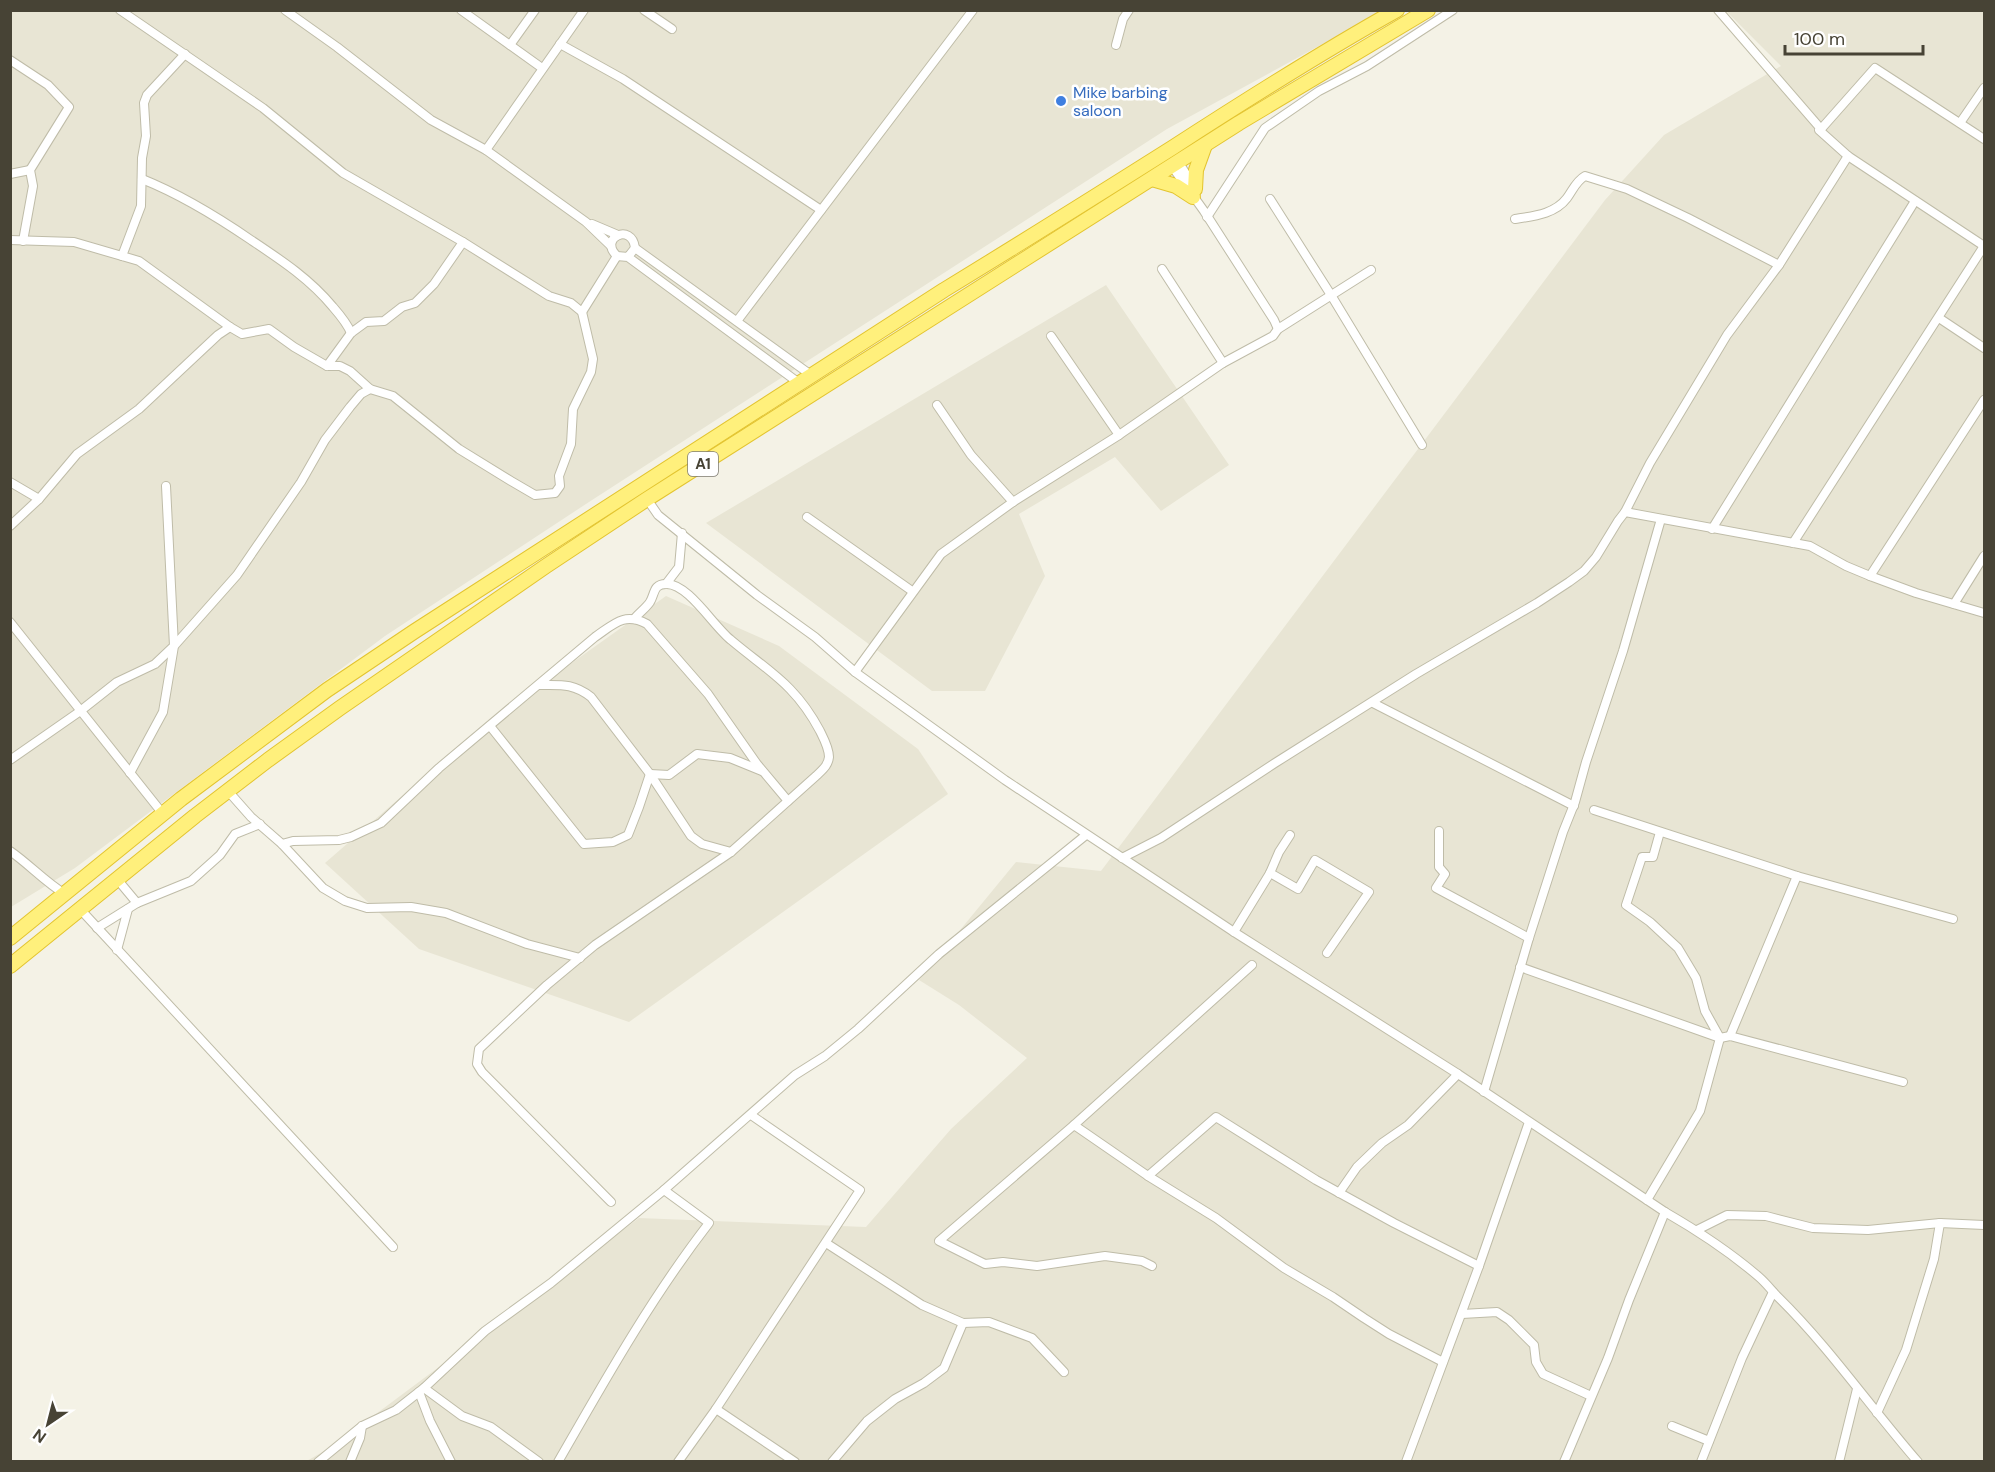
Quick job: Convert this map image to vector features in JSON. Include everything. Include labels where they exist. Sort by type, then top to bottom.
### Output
[{"type":"highway","name":"A1","points":[[10,938],[163,814],[327,690],[811,375],[1298,67],[1397,10]]},
{"type":"highway","name":"A1","points":[[10,966],[228,791],[339,708],[546,566],[646,499],[1205,145],[1305,82],[1428,10]]},
{"type":"highway","points":[[1152,179],[1194,193],[1197,170],[1205,145]]},
{"type":"highway","points":[[107,859],[119,877]]},
{"type":"street","points":[[10,240],[74,242],[139,261],[242,334],[269,329],[327,366],[340,366],[350,371],[370,389],[393,396],[459,449],[536,495],[555,493],[560,486],[559,476],[571,444],[573,409],[591,372],[593,359],[582,312],[571,303],[549,296],[463,242],[343,173],[263,108],[120,10]]},
{"type":"street","points":[[285,10],[431,120],[486,150],[586,222],[611,246],[617,256],[628,257],[799,383]]},
{"type":"street","points":[[461,10],[542,68]]},
{"type":"street","points":[[510,45],[535,10]]},
{"type":"street","points":[[486,150],[584,10]]},
{"type":"street","points":[[644,10],[672,29]]},
{"type":"street","points":[[737,321],[974,10]]},
{"type":"street","points":[[1116,45],[1123,19],[1129,10]]},
{"type":"street","points":[[1205,214],[1265,128],[1319,91],[1367,66],[1453,10]]},
{"type":"street","points":[[1718,10],[1820,130],[1848,156],[1984,246],[1793,543]]},
{"type":"street","points":[[560,44],[624,79],[821,210]]},
{"type":"street","points":[[122,256],[141,206],[142,158],[146,136],[144,103],[147,95],[185,54]]},
{"type":"street","points":[[10,60],[48,85],[69,107],[30,170],[33,186],[23,240]]},
{"type":"street","points":[[1821,129],[1875,68],[1984,139]]},
{"type":"street","points":[[1960,123],[1984,88]]},
{"type":"street","points":[[1167,151],[1278,329]]},
{"type":"street","points":[[1122,858],[1161,838],[1275,763],[1537,603],[1584,571],[1596,557],[1625,512],[1650,463],[1727,335],[1779,265],[1848,156]]},
{"type":"street","points":[[10,174],[30,170]]},
{"type":"street","points":[[1515,219],[1545,213],[1556,208],[1564,202],[1579,179],[1585,176],[1627,189],[1779,265]]},
{"type":"street","points":[[142,179],[172,191],[205,209],[282,260],[317,288],[345,322],[351,333]]},
{"type":"street","points":[[1270,199],[1422,444]]},
{"type":"street","points":[[1712,529],[1916,201]]},
{"type":"street","points":[[586,222],[618,235]]},
{"type":"street","points":[[611,246],[612,240],[618,235],[624,234],[630,237],[634,242],[634,248],[628,257]]},
{"type":"street","points":[[327,366],[351,333],[366,322],[384,321],[402,307],[415,303],[434,284],[463,242]]},
{"type":"street","points":[[634,248],[811,375]]},
{"type":"street","points":[[582,312],[617,256]]},
{"type":"street","points":[[1162,269],[1223,363]]},
{"type":"street","points":[[855,672],[941,554],[1013,502],[1119,435],[1223,363],[1274,336],[1278,329],[1371,270]]},
{"type":"street","points":[[1939,318],[1984,348]]},
{"type":"street","points":[[10,526],[39,499],[77,454],[139,409],[218,335],[230,327]]},
{"type":"street","points":[[1051,336],[1119,435]]},
{"type":"street","points":[[10,760],[117,682],[156,664],[174,646],[237,575],[301,482],[325,440],[361,394],[370,389]]},
{"type":"street","points":[[1870,576],[1984,400]]},
{"type":"street","points":[[937,405],[971,455],[1013,502]]},
{"type":"street","points":[[10,482],[39,499]]},
{"type":"street","points":[[130,773],[163,712],[174,646],[166,486]]},
{"type":"street","points":[[646,499],[658,515],[855,672],[1005,780],[1234,932],[1458,1074],[1665,1212],[1697,1230],[1761,1278],[1838,1361],[1857,1389],[1918,1461]]},
{"type":"street","points":[[1625,512],[1810,546],[1870,576],[1984,613]]},
{"type":"street","points":[[807,517],[912,591]]},
{"type":"street","points":[[1484,1092],[1529,938],[1623,651],[1660,519]]},
{"type":"street","points":[[666,584],[679,567],[682,533]]},
{"type":"street","points":[[1954,604],[1984,556]]},
{"type":"street","points":[[611,1202],[482,1072],[477,1064],[479,1049],[483,1043],[602,939],[731,852],[826,766],[829,758],[825,742],[814,721],[786,684],[730,640],[675,584],[658,585],[653,592],[652,600],[634,619]]},
{"type":"street","points":[[282,844],[293,841],[339,840],[372,828],[387,818],[439,768],[595,637],[621,619],[634,619],[647,624],[708,694],[764,772],[788,801]]},
{"type":"street","points":[[10,622],[163,814]]},
{"type":"street","points":[[539,685],[569,685],[581,689],[591,697],[650,774],[691,836],[702,844],[731,852]]},
{"type":"street","points":[[1373,703],[1574,806]]},
{"type":"street","points":[[490,726],[584,844],[613,842],[628,835],[650,774]]},
{"type":"street","points":[[650,774],[669,775],[697,754],[730,758],[764,772]]},
{"type":"street","points":[[228,791],[323,888],[355,905],[367,908],[411,907],[446,913],[526,944],[580,958]]},
{"type":"street","points":[[1594,810],[1797,876],[1953,919]]},
{"type":"street","points":[[97,928],[137,903],[191,881],[220,855],[234,834],[260,824]]},
{"type":"street","points":[[1439,831],[1439,867],[1444,874],[1436,888],[1529,938]]},
{"type":"street","points":[[1647,1200],[1700,1111],[1720,1038],[1705,1011],[1696,978],[1678,948],[1650,922],[1626,905],[1642,857],[1653,857],[1660,832]]},
{"type":"street","points":[[318,1461],[362,1426],[396,1410],[421,1390],[486,1331],[551,1283],[664,1190],[795,1075],[825,1056],[858,1029],[939,954],[1086,835]]},
{"type":"street","points":[[1234,932],[1290,835]]},
{"type":"street","points":[[10,851],[65,894]]},
{"type":"street","points":[[1270,873],[1298,889],[1315,860],[1370,892],[1327,953]]},
{"type":"street","points":[[1730,1036],[1797,876]]},
{"type":"street","points":[[119,877],[137,903]]},
{"type":"street","points":[[80,909],[393,1247]]},
{"type":"street","points":[[117,950],[128,909]]},
{"type":"street","points":[[1152,1266],[1142,1262],[1105,1256],[1036,1266],[1003,1262],[985,1263],[939,1241],[1074,1125],[1252,965]]},
{"type":"street","points":[[1520,967],[1720,1038],[1730,1036],[1903,1082]]},
{"type":"street","points":[[1339,1193],[1357,1167],[1382,1143],[1408,1125],[1458,1074]]},
{"type":"street","points":[[678,1461],[716,1409],[860,1190],[751,1115]]},
{"type":"street","points":[[1148,1176],[1216,1117],[1339,1193],[1479,1266]]},
{"type":"street","points":[[1406,1461],[1462,1314],[1529,1122]]},
{"type":"street","points":[[1074,1125],[1148,1176],[1216,1218],[1284,1268],[1389,1334],[1443,1362]]},
{"type":"street","points":[[558,1461],[620,1353],[683,1256],[709,1223],[664,1190]]},
{"type":"street","points":[[1564,1461],[1608,1358],[1665,1212]]},
{"type":"street","points":[[1697,1230],[1727,1215],[1766,1216],[1813,1228],[1868,1230],[1940,1223],[1984,1225]]},
{"type":"street","points":[[1877,1413],[1906,1350],[1934,1259],[1940,1223]]},
{"type":"street","points":[[826,1243],[922,1305],[963,1323],[989,1322],[1032,1338],[1064,1372]]},
{"type":"street","points":[[1701,1461],[1742,1358],[1773,1292]]},
{"type":"street","points":[[1462,1314],[1497,1312],[1534,1344],[1536,1362],[1543,1374],[1591,1396]]},
{"type":"street","points":[[832,1461],[867,1421],[895,1399],[924,1383],[944,1368],[963,1323]]},
{"type":"street","points":[[1839,1461],[1857,1389]]},
{"type":"street","points":[[421,1390],[430,1421],[451,1461]]},
{"type":"street","points":[[421,1390],[462,1416],[491,1426],[539,1461]]},
{"type":"street","points":[[716,1409],[795,1461]]},
{"type":"street","points":[[350,1461],[360,1438],[362,1426]]},
{"type":"street","points":[[1672,1426],[1709,1441]]},
{"type":"shaded area","points":[[10,11],[1383,11],[1167,129],[589,502],[385,636],[75,868],[11,907]]},
{"type":"shaded area","points":[[1726,11],[1984,11],[1984,1461],[305,1462],[333,1446],[639,1218],[866,1227],[951,1129],[1027,1058],[959,1005],[919,980],[1016,862],[1101,871],[1605,200],[1664,135],[1781,66]]},
{"type":"shaded area","points":[[1106,285],[1229,465],[1161,511],[1115,457],[1019,514],[1045,576],[985,691],[932,691],[706,523]]},
{"type":"shaded area","points":[[666,596],[779,646],[918,749],[948,794],[629,1022],[419,949],[325,863],[479,729]]},
{"type":"place","name":"Mike barbing saloon","points":[[1061,101]]}]
